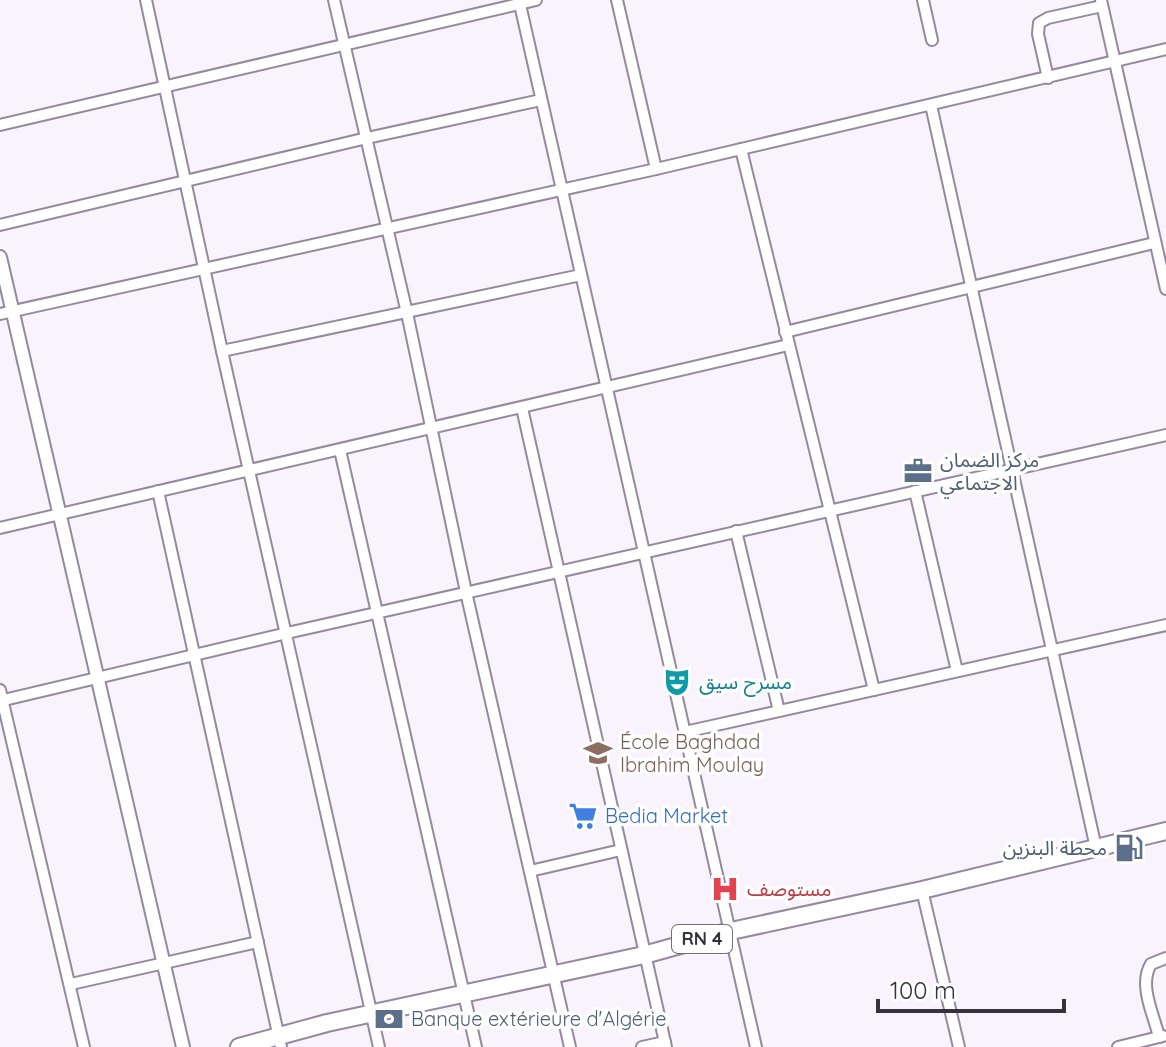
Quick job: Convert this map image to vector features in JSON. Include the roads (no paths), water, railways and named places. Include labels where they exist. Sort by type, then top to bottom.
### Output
[{"type":"main road","name":"RN 4","points":[[239,1047],[280,1042],[371,1013],[644,955],[731,931],[922,890],[1166,831]]},
{"type":"street","points":[[146,0],[379,1047]]},
{"type":"street","points":[[334,0],[570,1047]]},
{"type":"street","points":[[0,125],[536,0]]},
{"type":"street","points":[[617,0],[656,169]]},
{"type":"street","points":[[923,0],[932,40]]},
{"type":"street","points":[[519,2],[756,1047]]},
{"type":"street","points":[[1048,78],[1038,34],[1039,23],[1101,3],[1166,289]]},
{"type":"street","points":[[6,313],[562,191],[1166,49]]},
{"type":"street","points":[[0,225],[541,100]]},
{"type":"street","points":[[931,105],[1096,848]]},
{"type":"street","points":[[741,149],[874,690]]},
{"type":"street","points":[[785,332],[1154,243]]},
{"type":"street","points":[[0,257],[6,313],[61,514],[183,1047]]},
{"type":"street","points":[[222,351],[581,275]]},
{"type":"street","points":[[0,528],[788,345]]},
{"type":"street","points":[[522,408],[666,1044],[642,1047]]},
{"type":"street","points":[[84,1047],[1,697],[1166,435]]},
{"type":"street","points":[[340,450],[476,1047]]},
{"type":"street","points":[[158,491],[280,1042]]},
{"type":"street","points":[[915,491],[957,671]]},
{"type":"street","points":[[736,531],[779,711]]},
{"type":"street","points":[[685,732],[1166,625]]},
{"type":"street","points":[[530,871],[621,850]]},
{"type":"street","points":[[922,890],[959,1047]]},
{"type":"street","points":[[71,984],[258,942]]},
{"type":"street","points":[[1118,1047],[1163,1036],[1147,991],[1146,976],[1151,964],[1166,958]]},
{"type":"place","name":"مركز الضمان الاجتماعي","points":[[918,471]]},
{"type":"place","name":"مسرح سيق","points":[[677,682]]},
{"type":"place","name":"École Baghdad Ibrahim Moulay","points":[[598,753]]},
{"type":"place","name":"Bedia Market","points":[[583,816]]},
{"type":"place","name":"محطة البنزين","points":[[1129,848]]},
{"type":"place","name":"مستوصف","points":[[725,889]]},
{"type":"place","name":"Banque extérieure d'Algérie","points":[[389,1019]]}]
